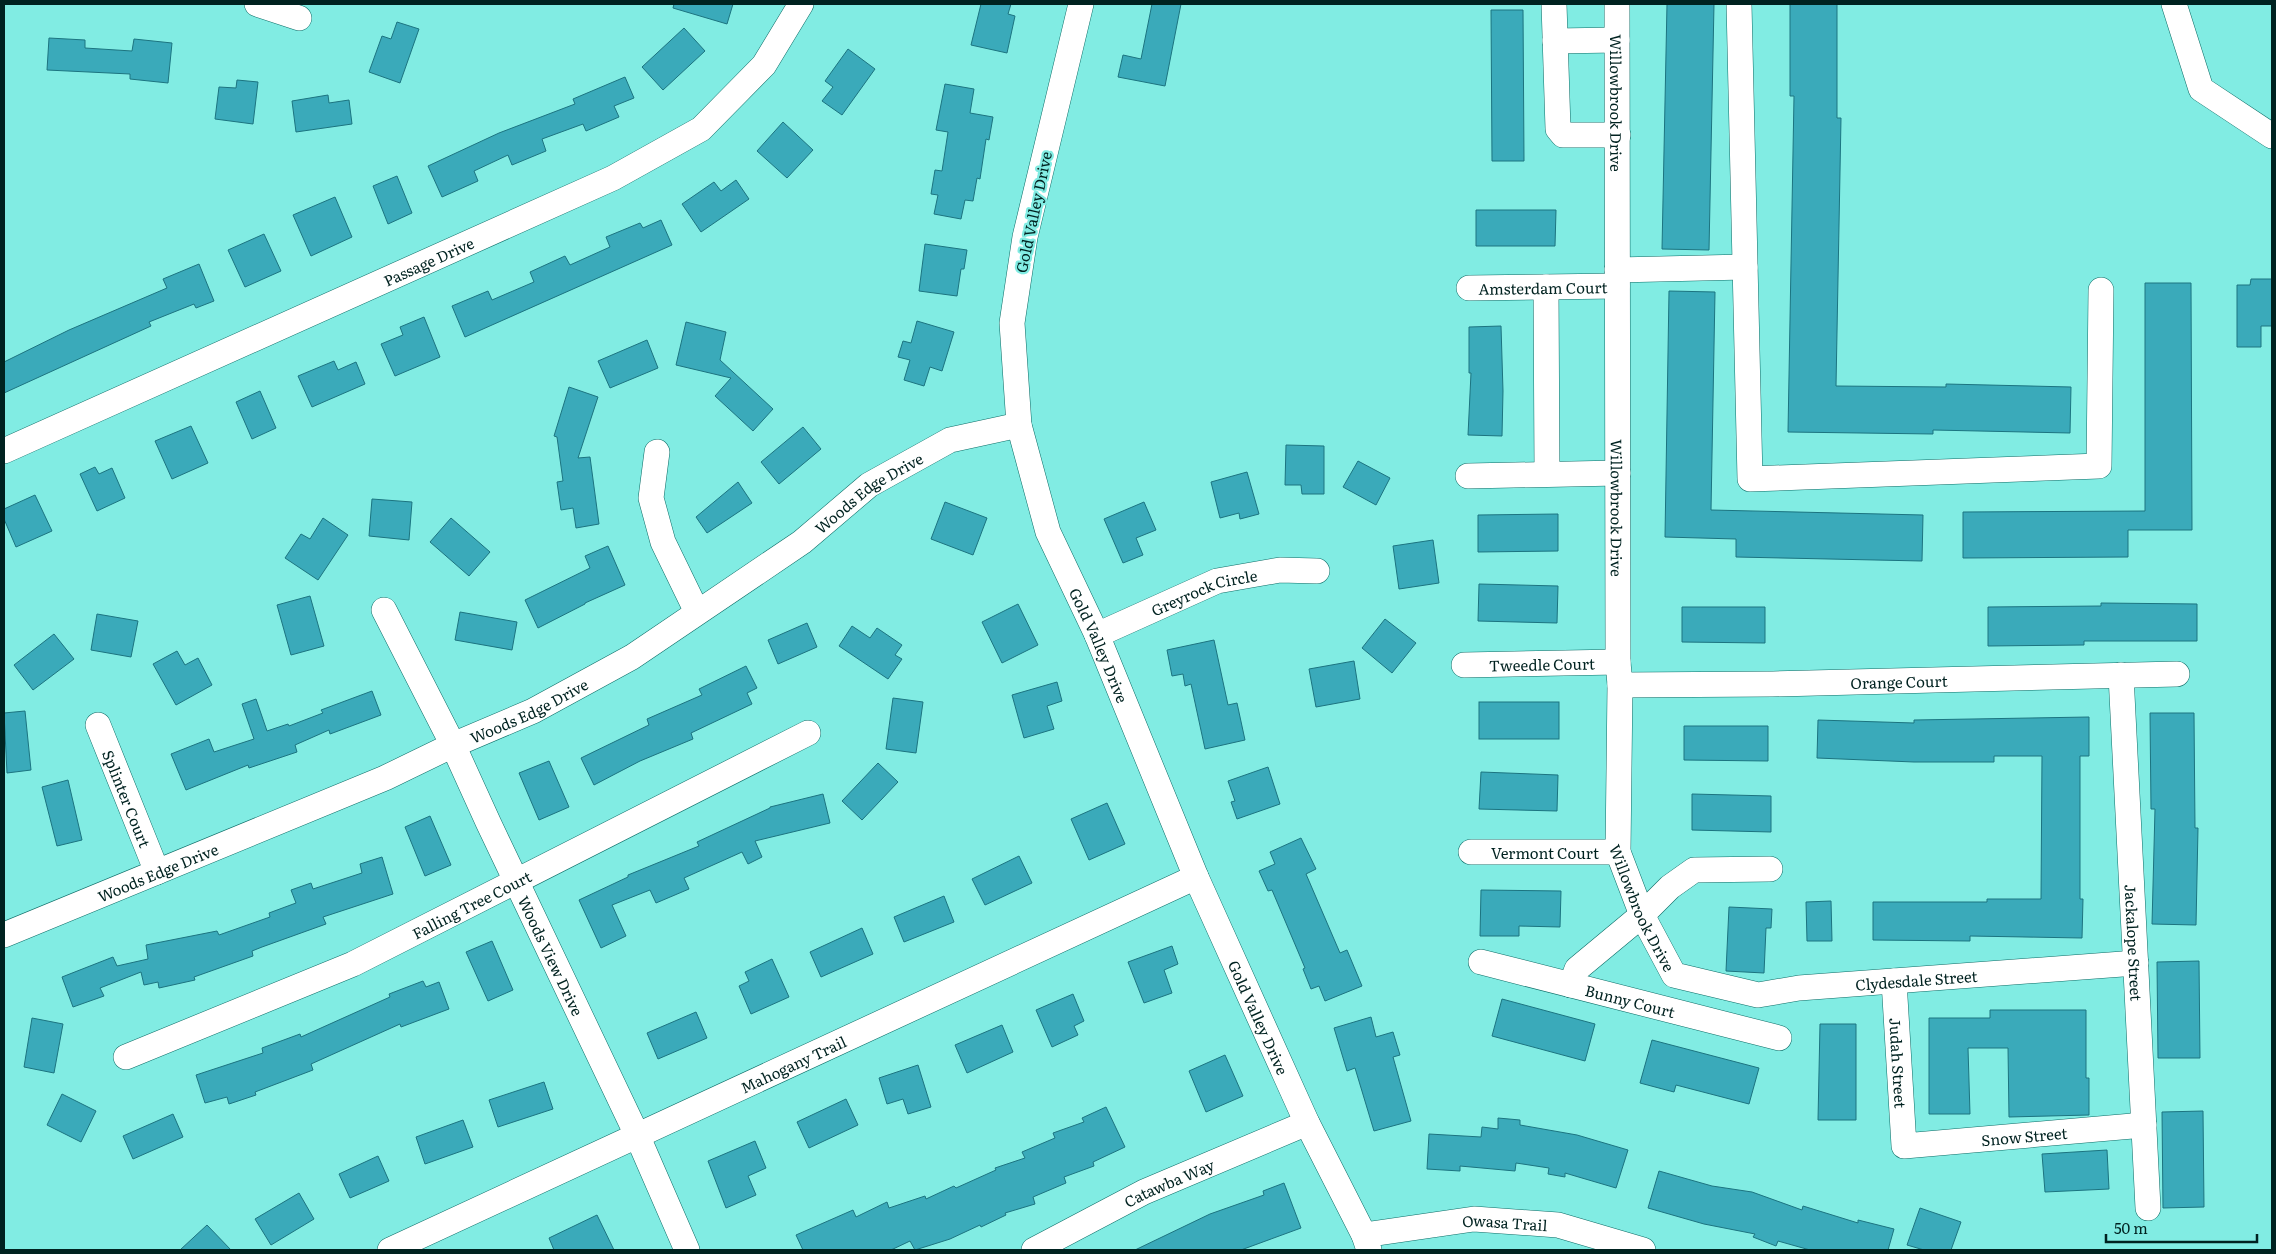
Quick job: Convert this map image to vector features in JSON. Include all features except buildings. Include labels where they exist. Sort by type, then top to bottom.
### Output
[{"type":"street","points":[[257,4],[299,18]]},
{"type":"street","name":"Passage Drive","points":[[4,451],[612,178],[701,129],[764,66],[801,4]]},
{"type":"street","name":"Gold Valley Drive","points":[[1081,4],[1025,237],[1012,323],[1019,425],[1048,532],[1097,636],[1196,876],[1307,1123],[1367,1242]]},
{"type":"street","points":[[1554,4],[1558,129],[1563,135],[1618,135]]},
{"type":"street","name":"Willowbrook Drive","points":[[1617,4],[1618,852],[1642,915],[1674,975],[1698,981]]},
{"type":"street","points":[[1739,4],[1750,479],[2099,466],[2101,290]]},
{"type":"street","points":[[2174,4],[2201,89],[2272,136]]},
{"type":"street","points":[[1555,41],[1617,40]]},
{"type":"street","name":"Amsterdam Court","points":[[1469,288],[1546,287],[1617,278],[1745,267]]},
{"type":"street","points":[[1546,287],[1547,474]]},
{"type":"street","name":"Woods Edge Drive","points":[[4,935],[385,778],[453,745],[533,711],[632,657],[802,542],[868,485],[950,440],[1019,425]]},
{"type":"street","points":[[657,452],[651,498],[663,542],[697,612]]},
{"type":"street","points":[[1468,476],[1618,473]]},
{"type":"street","name":"Greyrock Circle","points":[[1097,636],[1217,581],[1280,570],[1316,571]]},
{"type":"street","name":"Woods View Drive","points":[[384,610],[453,745],[637,1135],[687,1250]]},
{"type":"street","name":"Tweedle Court","points":[[1464,666],[1619,673]]},
{"type":"street","name":"Orange Court","points":[[1619,673],[1773,684],[2177,674]]},
{"type":"street","name":"Jackalope Street","points":[[2121,675],[2148,1208]]},
{"type":"street","name":"Splinter Court","points":[[98,725],[157,872]]},
{"type":"street","name":"Falling Tree Court","points":[[126,1057],[353,964],[808,733]]},
{"type":"street","name":"Vermont Court","points":[[1472,852],[1618,852]]},
{"type":"street","points":[[1572,985],[1577,969],[1642,915],[1670,887],[1694,870],[1770,869]]},
{"type":"street","name":"Mahogany Trail","points":[[390,1250],[1196,876]]},
{"type":"street","name":"Bunny Court","points":[[1481,962],[1779,1038]]},
{"type":"street","name":"Clydesdale Street","points":[[1698,981],[1758,995],[1799,988],[2136,963]]},
{"type":"street","name":"Judah Street","points":[[1894,981],[1904,1146]]},
{"type":"street","name":"Catawba Way","points":[[1034,1250],[1144,1192],[1307,1123]]},
{"type":"street","name":"Snow Street","points":[[1904,1146],[2144,1125]]},
{"type":"street","name":"Owasa Trail","points":[[1367,1242],[1474,1220],[1558,1225],[1643,1250]]}]
